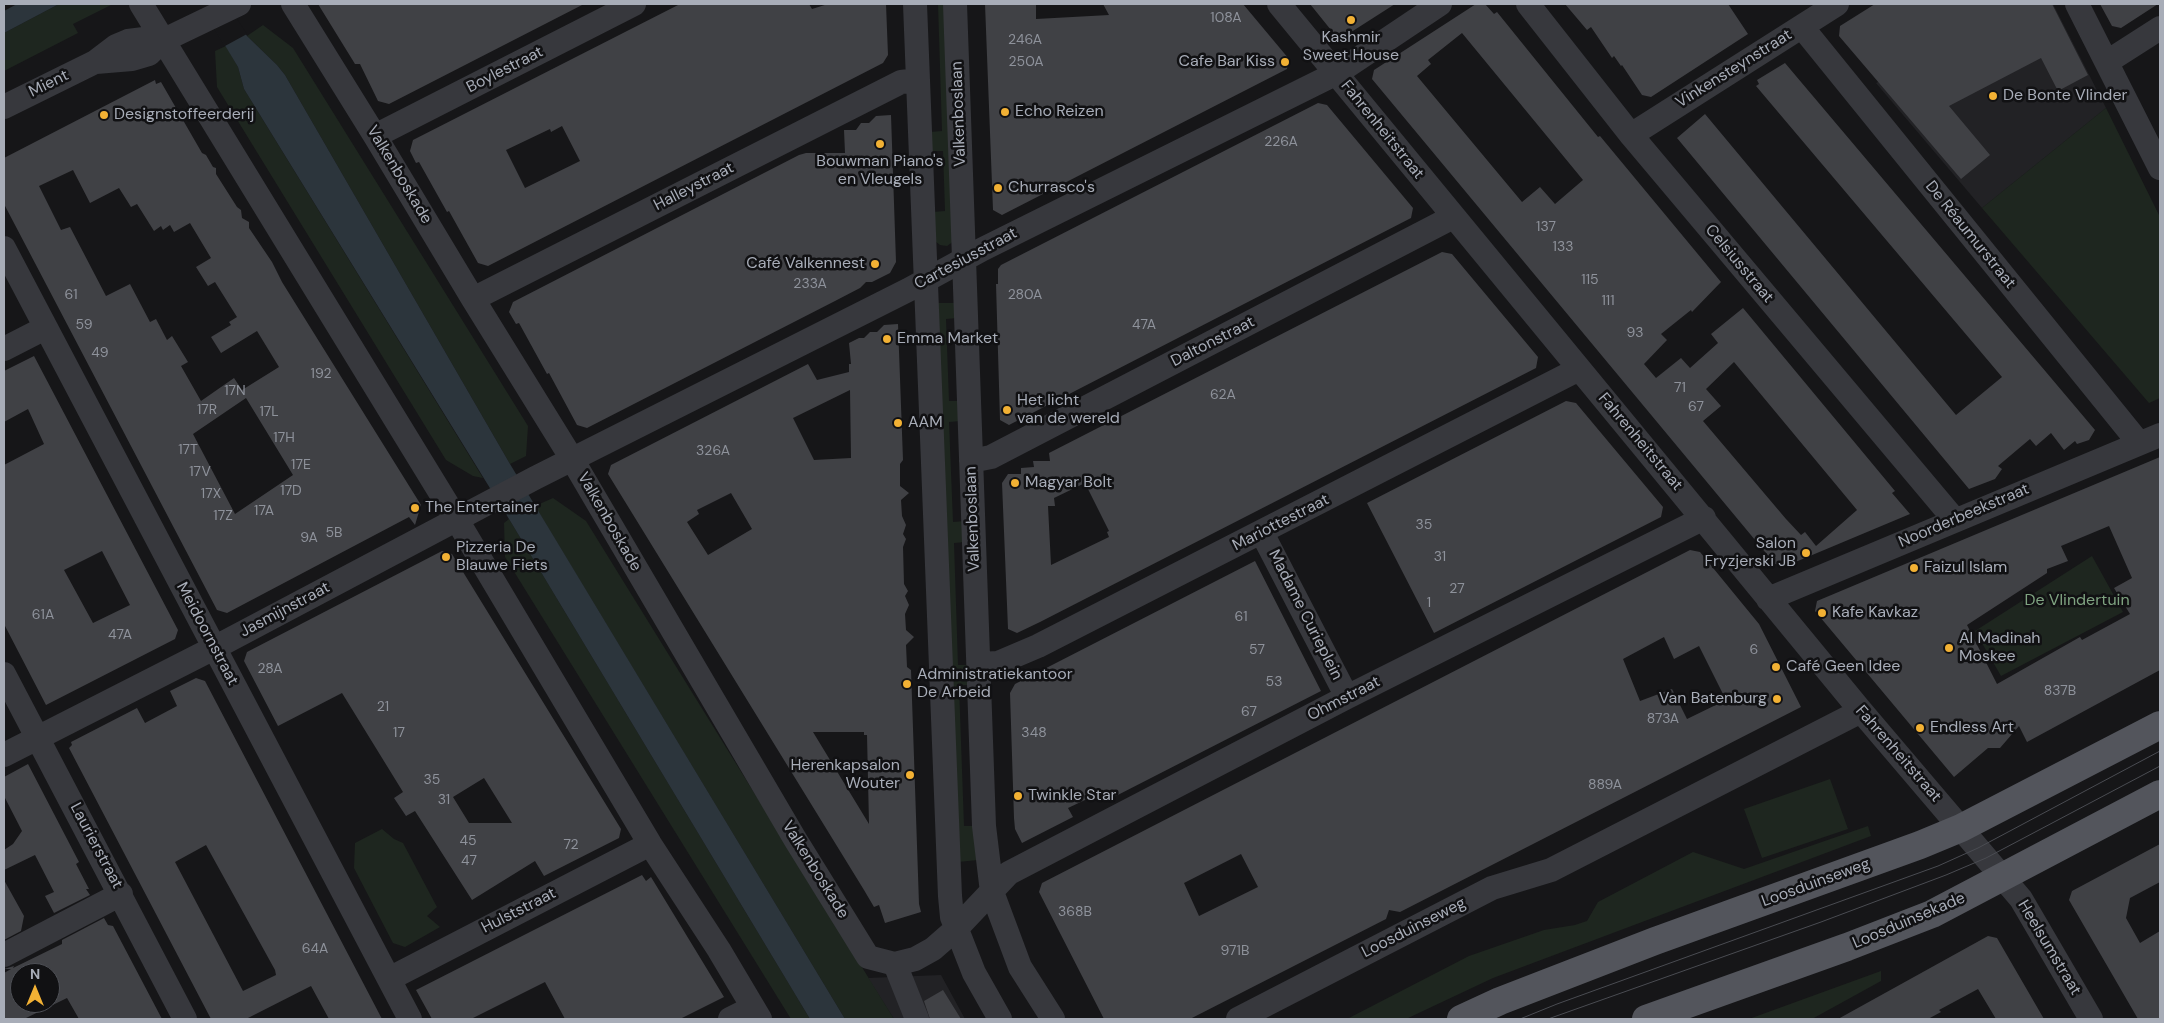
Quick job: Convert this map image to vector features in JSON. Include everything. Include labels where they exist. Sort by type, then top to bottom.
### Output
[{"type":"main road","name":"Loosduinseweg","points":[[1461,1019],[1500,1001],[1655,941],[1920,845],[1961,828],[2160,725]]},
{"type":"main road","name":"Loosduinsekade","points":[[1646,1019],[1847,947],[1932,914],[2004,878],[2160,794]]},
{"type":"street","points":[[141,4],[457,520],[650,844],[719,950],[756,1014],[730,1019]]},
{"type":"street","name":"Valkenboskade","points":[[293,4],[376,136],[473,299],[572,459],[795,839],[868,957],[895,964]]},
{"type":"street","name":"Boylestraat","points":[[376,136],[634,4]]},
{"type":"street","points":[[915,4],[927,280],[947,857],[952,917],[974,974],[1000,1019]]},
{"type":"street","name":"Valkenboslaan","points":[[955,4],[984,826],[992,892],[1020,967],[1053,1019]]},
{"type":"street","name":"Fahrenheitstraat","points":[[1279,4],[1453,218],[1704,518],[1768,599],[2004,878]]},
{"type":"street","name":"Cartesiusstraat","points":[[485,504],[927,280],[964,258],[1337,73],[1440,4]]},
{"type":"street","name":"Celsiusstraat","points":[[1528,4],[1631,135],[1954,520]]},
{"type":"street","name":"Vinkensteynstraat","points":[[1631,135],[1837,4]]},
{"type":"street","points":[[2077,4],[2160,168]]},
{"type":"street","points":[[162,41],[234,6]]},
{"type":"street","name":"De Réaumurstraat","points":[[1802,26],[2150,439]]},
{"type":"street","points":[[2107,62],[2160,28]]},
{"type":"street","name":"Mient","points":[[4,107],[95,62],[116,46],[128,41],[144,39],[162,41]]},
{"type":"street","name":"Halleystraat","points":[[473,299],[901,82],[918,80]]},
{"type":"street","name":"Daltonstraat","points":[[971,461],[991,458],[1453,218]]},
{"type":"street","name":"Meidoornstraat","points":[[4,248],[410,1019]]},
{"type":"street","points":[[4,349],[45,328]]},
{"type":"street","name":"Mariottestraat","points":[[979,664],[998,663],[1038,646],[1579,370]]},
{"type":"street","name":"Noorderbeekstraat","points":[[1768,599],[2150,439]]},
{"type":"street","name":"Jasmijnstraat","points":[[4,755],[214,648],[485,504]]},
{"type":"street","name":"Ohmstraat","points":[[956,928],[1010,873],[1348,697],[1704,518]]},
{"type":"street","name":"Madame Curieplein","points":[[1262,533],[1348,697]]},
{"type":"street","name":"Laurierstraat","points":[[4,674],[185,1019]]},
{"type":"street","name":"Loosduinseweg","points":[[1238,1019],[1492,888],[1551,870],[1861,711]]},
{"type":"street","name":"Hulststraat","points":[[389,979],[650,844]]},
{"type":"street","name":"Heelsumstraat","points":[[2004,878],[2022,899],[2091,1019]]},
{"type":"street","points":[[4,955],[121,894]]},
{"type":"street","points":[[917,1019],[895,964],[915,959],[933,949],[956,928]]},
{"type":"shaded area","points":[[17,4],[59,4],[4,33],[4,11]]},
{"type":"shaded area","points":[[200,4],[226,4],[247,36],[285,75],[510,464],[845,1019],[810,1019],[509,519],[244,89],[238,67]]},
{"type":"shaded area","name":"De Bonte Vlinder","points":[[2028,4],[2053,4],[2106,108],[1982,208],[1876,83]]},
{"type":"shaded area","points":[[941,975],[965,1019],[894,1019],[868,978]]},
{"type":"green space","points":[[59,4],[113,4],[73,24],[78,33],[4,71],[4,33]]},
{"type":"green space","points":[[938,4],[946,4],[954,241],[947,246],[940,245],[935,241],[933,212],[945,211],[943,151],[931,151],[930,132],[942,131]]},
{"type":"green space","points":[[263,25],[293,48],[528,426],[526,456],[510,464],[285,75],[247,36]]},
{"type":"green space","points":[[226,46],[238,67],[244,89],[483,478],[473,476],[446,460],[217,87],[215,51]]},
{"type":"green space","points":[[2106,108],[2160,217],[2160,398],[2149,403],[1982,208]]},
{"type":"green space","points":[[937,303],[957,303],[957,318],[946,319],[949,401],[960,401],[961,421],[949,422],[953,522],[965,521],[965,542],[954,543],[958,665],[970,665],[971,685],[959,685],[964,826],[976,826],[978,860],[958,862]]},
{"type":"green space","points":[[553,498],[586,521],[894,1019],[845,1019],[535,506]]},
{"type":"green space","points":[[509,519],[810,1019],[791,1019],[505,557],[504,523]]},
{"type":"green space","name":"De Vlindertuin","points":[[2092,556],[2123,612],[2001,676],[1975,631]]},
{"type":"green space","points":[[1830,779],[1848,829],[1762,858],[1744,809]]},
{"type":"green space","points":[[1868,826],[1871,836],[1493,978],[1406,1019],[1347,1019],[1469,956],[1544,930],[1587,921],[1598,902],[1693,852],[1744,869]]},
{"type":"green space","points":[[382,829],[394,839],[403,843],[437,907],[427,916],[440,927],[405,947],[393,943],[354,868],[355,843]]},
{"type":"green space","points":[[1881,971],[1881,981],[1812,1019],[1749,1019]]},
{"type":"pier","points":[[199,4],[227,4],[247,34],[225,46]]},
{"type":"building","points":[[318,4],[584,4],[389,104],[378,101],[360,64],[355,64]]},
{"type":"building","points":[[680,4],[809,4],[812,9],[828,4],[886,4],[888,55],[883,63],[488,266],[478,263],[419,162],[416,163],[410,151],[413,140]],"holes":[[[562,126],[580,161],[525,188],[506,150],[550,129],[551,132]]]},
{"type":"building","points":[[985,4],[1036,4],[1036,19],[1109,15],[1103,4],[1243,4],[1289,59],[1287,69],[1002,215],[993,210]]},
{"type":"building","points":[[1310,4],[1395,4],[1345,36],[1335,35]]},
{"type":"building","points":[[1476,4],[1485,4],[1494,14],[1497,12],[1598,137],[1600,136],[1721,282],[1692,312],[1691,310],[1661,334],[1667,340],[1644,364],[1656,378],[1681,358],[1690,368],[1718,343],[1711,334],[1743,308],[1895,491],[1892,493],[1910,514],[1786,566],[1775,564],[1372,79],[1374,70]],"holes":[[[1462,33],[1583,180],[1555,204],[1540,187],[1522,202],[1417,76],[1431,64],[1428,60]],[[1734,362],[1857,510],[1816,546],[1805,532],[1801,535],[1786,519],[1703,421],[1721,406],[1706,389]]]},
{"type":"building","points":[[1565,4],[1728,4],[1748,34],[1651,97],[1642,95],[1622,65],[1614,56],[1612,58],[1591,27],[1587,30]]},
{"type":"building","points":[[1875,4],[2052,4],[2088,75],[2058,91],[2041,58],[1949,106],[1990,155],[1961,179],[1839,36],[1840,26]]},
{"type":"building","points":[[2100,4],[2158,4],[2121,28],[2112,26]]},
{"type":"building","points":[[1785,63],[2095,430],[2089,440],[2077,444],[2075,441],[2064,450],[2051,433],[2036,446],[2030,439],[1998,466],[2002,469],[1995,479],[1969,489],[1677,138],[1705,114],[1956,415],[2002,377],[1756,86],[1759,84],[1757,80]]},
{"type":"building","points":[[155,80],[156,84],[161,82],[202,153],[206,155],[213,167],[216,168],[216,174],[237,207],[241,210],[242,218],[249,222],[249,228],[272,262],[282,282],[421,505],[415,525],[409,517],[227,613],[217,610],[4,204],[4,158]],"holes":[[[73,170],[90,203],[119,188],[131,207],[137,204],[154,231],[161,226],[163,230],[170,225],[174,232],[190,223],[211,258],[196,267],[208,286],[215,282],[237,317],[229,322],[231,325],[211,337],[221,353],[257,331],[279,367],[242,390],[234,378],[201,401],[181,366],[188,362],[172,336],[167,340],[156,319],[150,322],[130,284],[106,296],[70,227],[61,230],[39,186]],[[246,398],[293,475],[235,514],[193,434]]]},
{"type":"building","points":[[1318,103],[1327,105],[1413,208],[1411,218],[1009,425],[1000,420],[996,284],[998,284],[998,269],[1001,265]]},
{"type":"building","points":[[891,115],[896,262],[890,273],[872,282],[866,282],[860,288],[587,428],[577,425],[519,323],[516,324],[509,312],[513,302],[799,155],[806,153],[845,153],[844,130],[856,130],[861,123],[869,123],[876,116]]},
{"type":"building","points":[[1442,252],[1452,254],[1538,357],[1536,368],[1017,633],[1008,629],[1002,483],[1008,474],[1021,474],[1021,468],[1034,467],[1033,461],[1050,461],[1049,453]],"holes":[[[1085,483],[1109,531],[1107,532],[1109,537],[1051,565],[1048,506],[1055,506],[1054,498]]]},
{"type":"building","points":[[898,324],[903,460],[900,464],[900,486],[909,493],[901,500],[902,516],[906,525],[903,534],[906,539],[903,547],[904,584],[908,591],[905,596],[909,605],[905,614],[906,630],[914,637],[906,645],[907,667],[911,670],[919,904],[921,912],[885,923],[879,905],[874,907],[608,474],[611,465],[808,364],[817,380],[849,372],[849,364],[851,364],[849,343],[859,338],[864,338],[870,332],[877,332],[884,325]],"holes":[[[850,390],[851,458],[814,460],[793,418]],[[731,493],[752,529],[708,555],[687,522],[699,514],[697,510]],[[813,732],[864,732],[864,735],[867,735],[869,824]]]},
{"type":"building","points":[[34,356],[178,630],[175,639],[46,705],[4,624],[4,465],[44,444],[28,409],[4,422],[4,371]],"holes":[[[102,551],[130,605],[93,623],[64,570]]]},
{"type":"building","points":[[1566,401],[1576,403],[1663,507],[1661,517],[1434,633],[1367,503]]},
{"type":"building","points":[[2160,457],[2160,670],[2027,742],[2019,726],[2000,748],[1988,748],[1954,777],[1815,611],[1817,601]],"holes":[[[2109,526],[2132,578],[2114,588],[2130,614],[2082,640],[2080,637],[1997,684],[1967,625],[2047,573],[2047,569],[2068,561],[2061,546]]]},
{"type":"building","points":[[1690,550],[1700,552],[1759,624],[1801,707],[1400,912],[1389,910],[1386,919],[1190,1019],[1104,1019],[1039,892],[1042,883]],"holes":[[[1664,637],[1674,659],[1699,646],[1726,700],[1687,719],[1672,689],[1640,701],[1623,659]],[[1241,854],[1258,887],[1199,916],[1184,883]]]},
{"type":"building","points":[[442,551],[452,554],[621,829],[619,838],[544,876],[535,861],[472,900],[415,811],[406,816],[394,798],[403,792],[342,693],[278,726],[244,661],[247,652]],"holes":[[[484,778],[512,823],[469,823],[453,797]]]},
{"type":"building","points":[[1255,561],[1321,691],[1108,800],[1104,791],[1068,808],[1073,817],[1022,843],[1015,829],[1014,818],[1010,693],[1015,684]]},
{"type":"building","points":[[196,678],[205,681],[382,1019],[329,1019],[311,986],[246,1019],[211,1019],[69,748],[72,745],[71,742],[137,708],[145,723],[177,706],[170,691]],"holes":[[[206,845],[276,975],[243,991],[175,862]]]},
{"type":"building","points":[[28,764],[79,862],[76,864],[89,889],[86,889],[90,895],[54,913],[45,896],[54,892],[35,855],[4,870],[4,850],[13,844],[22,831],[4,796],[4,777]]},
{"type":"building","points":[[2160,844],[2160,882],[2130,898],[2126,918],[2140,943],[2160,931],[2160,1019],[2138,1019],[2069,900],[2072,891]]},
{"type":"building","points":[[642,875],[646,881],[651,877],[724,997],[680,1019],[565,1019],[545,982],[471,1019],[432,1019],[416,990]]},
{"type":"building","points":[[4,880],[24,916],[21,931],[4,940]]},
{"type":"building","points":[[104,918],[108,925],[113,926],[162,1019],[79,1019],[67,998],[60,1001],[60,963],[23,963],[62,944],[62,940]]},
{"type":"building","points":[[1988,936],[1997,938],[2044,1019],[1996,1019],[1978,989],[1939,1010],[1941,1012],[1928,1019],[1838,1019]]},
{"type":"building","points":[[10,970],[10,1013],[36,1013],[24,1019],[4,1019],[4,973]]},
{"type":"building","points":[[943,990],[961,1019],[930,1019],[924,1001]]},
{"type":"tram line","points":[[1520,1019],[1938,866],[1978,848],[2160,751]]},
{"type":"tram line","points":[[1548,1019],[1821,922],[1946,875],[1986,858],[2160,766]]},
{"type":"place","name":"Kashmir Sweet House","points":[[1351,20]]},
{"type":"place","name":"Cafe Bar Kiss","points":[[1285,62]]},
{"type":"place","name":"De Bonte Vlinder","points":[[1993,96]]},
{"type":"place","name":"Echo Reizen","points":[[1005,112]]},
{"type":"place","name":"Designstoffeerderij","points":[[104,115]]},
{"type":"place","name":"Bouwman Piano's en Vleugels","points":[[880,144]]},
{"type":"place","name":"Churrasco's","points":[[998,188]]},
{"type":"place","name":"Café Valkennest","points":[[875,264]]},
{"type":"place","name":"Emma Market","points":[[887,339]]},
{"type":"place","name":"Het licht van de wereld","points":[[1007,410]]},
{"type":"place","name":"AAM","points":[[898,423]]},
{"type":"place","name":"Magyar Bolt","points":[[1015,483]]},
{"type":"place","name":"The Entertainer","points":[[415,508]]},
{"type":"place","name":"Salon Fryzjerski JB","points":[[1806,553]]},
{"type":"place","name":"Pizzeria De Blauwe Fiets","points":[[446,557]]},
{"type":"place","name":"Faizul Islam","points":[[1914,568]]},
{"type":"place","name":"Kafe Kavkaz","points":[[1822,613]]},
{"type":"place","name":"Al Madinah Moskee","points":[[1949,648]]},
{"type":"place","name":"Café Geen Idee","points":[[1776,667]]},
{"type":"place","name":"Administratiekantoor De Arbeid","points":[[907,684]]},
{"type":"place","name":"Van Batenburg","points":[[1777,699]]},
{"type":"place","name":"Endless Art","points":[[1920,728]]},
{"type":"place","name":"Herenkapsalon Wouter","points":[[910,775]]},
{"type":"place","name":"Twinkle Star","points":[[1018,796]]}]
